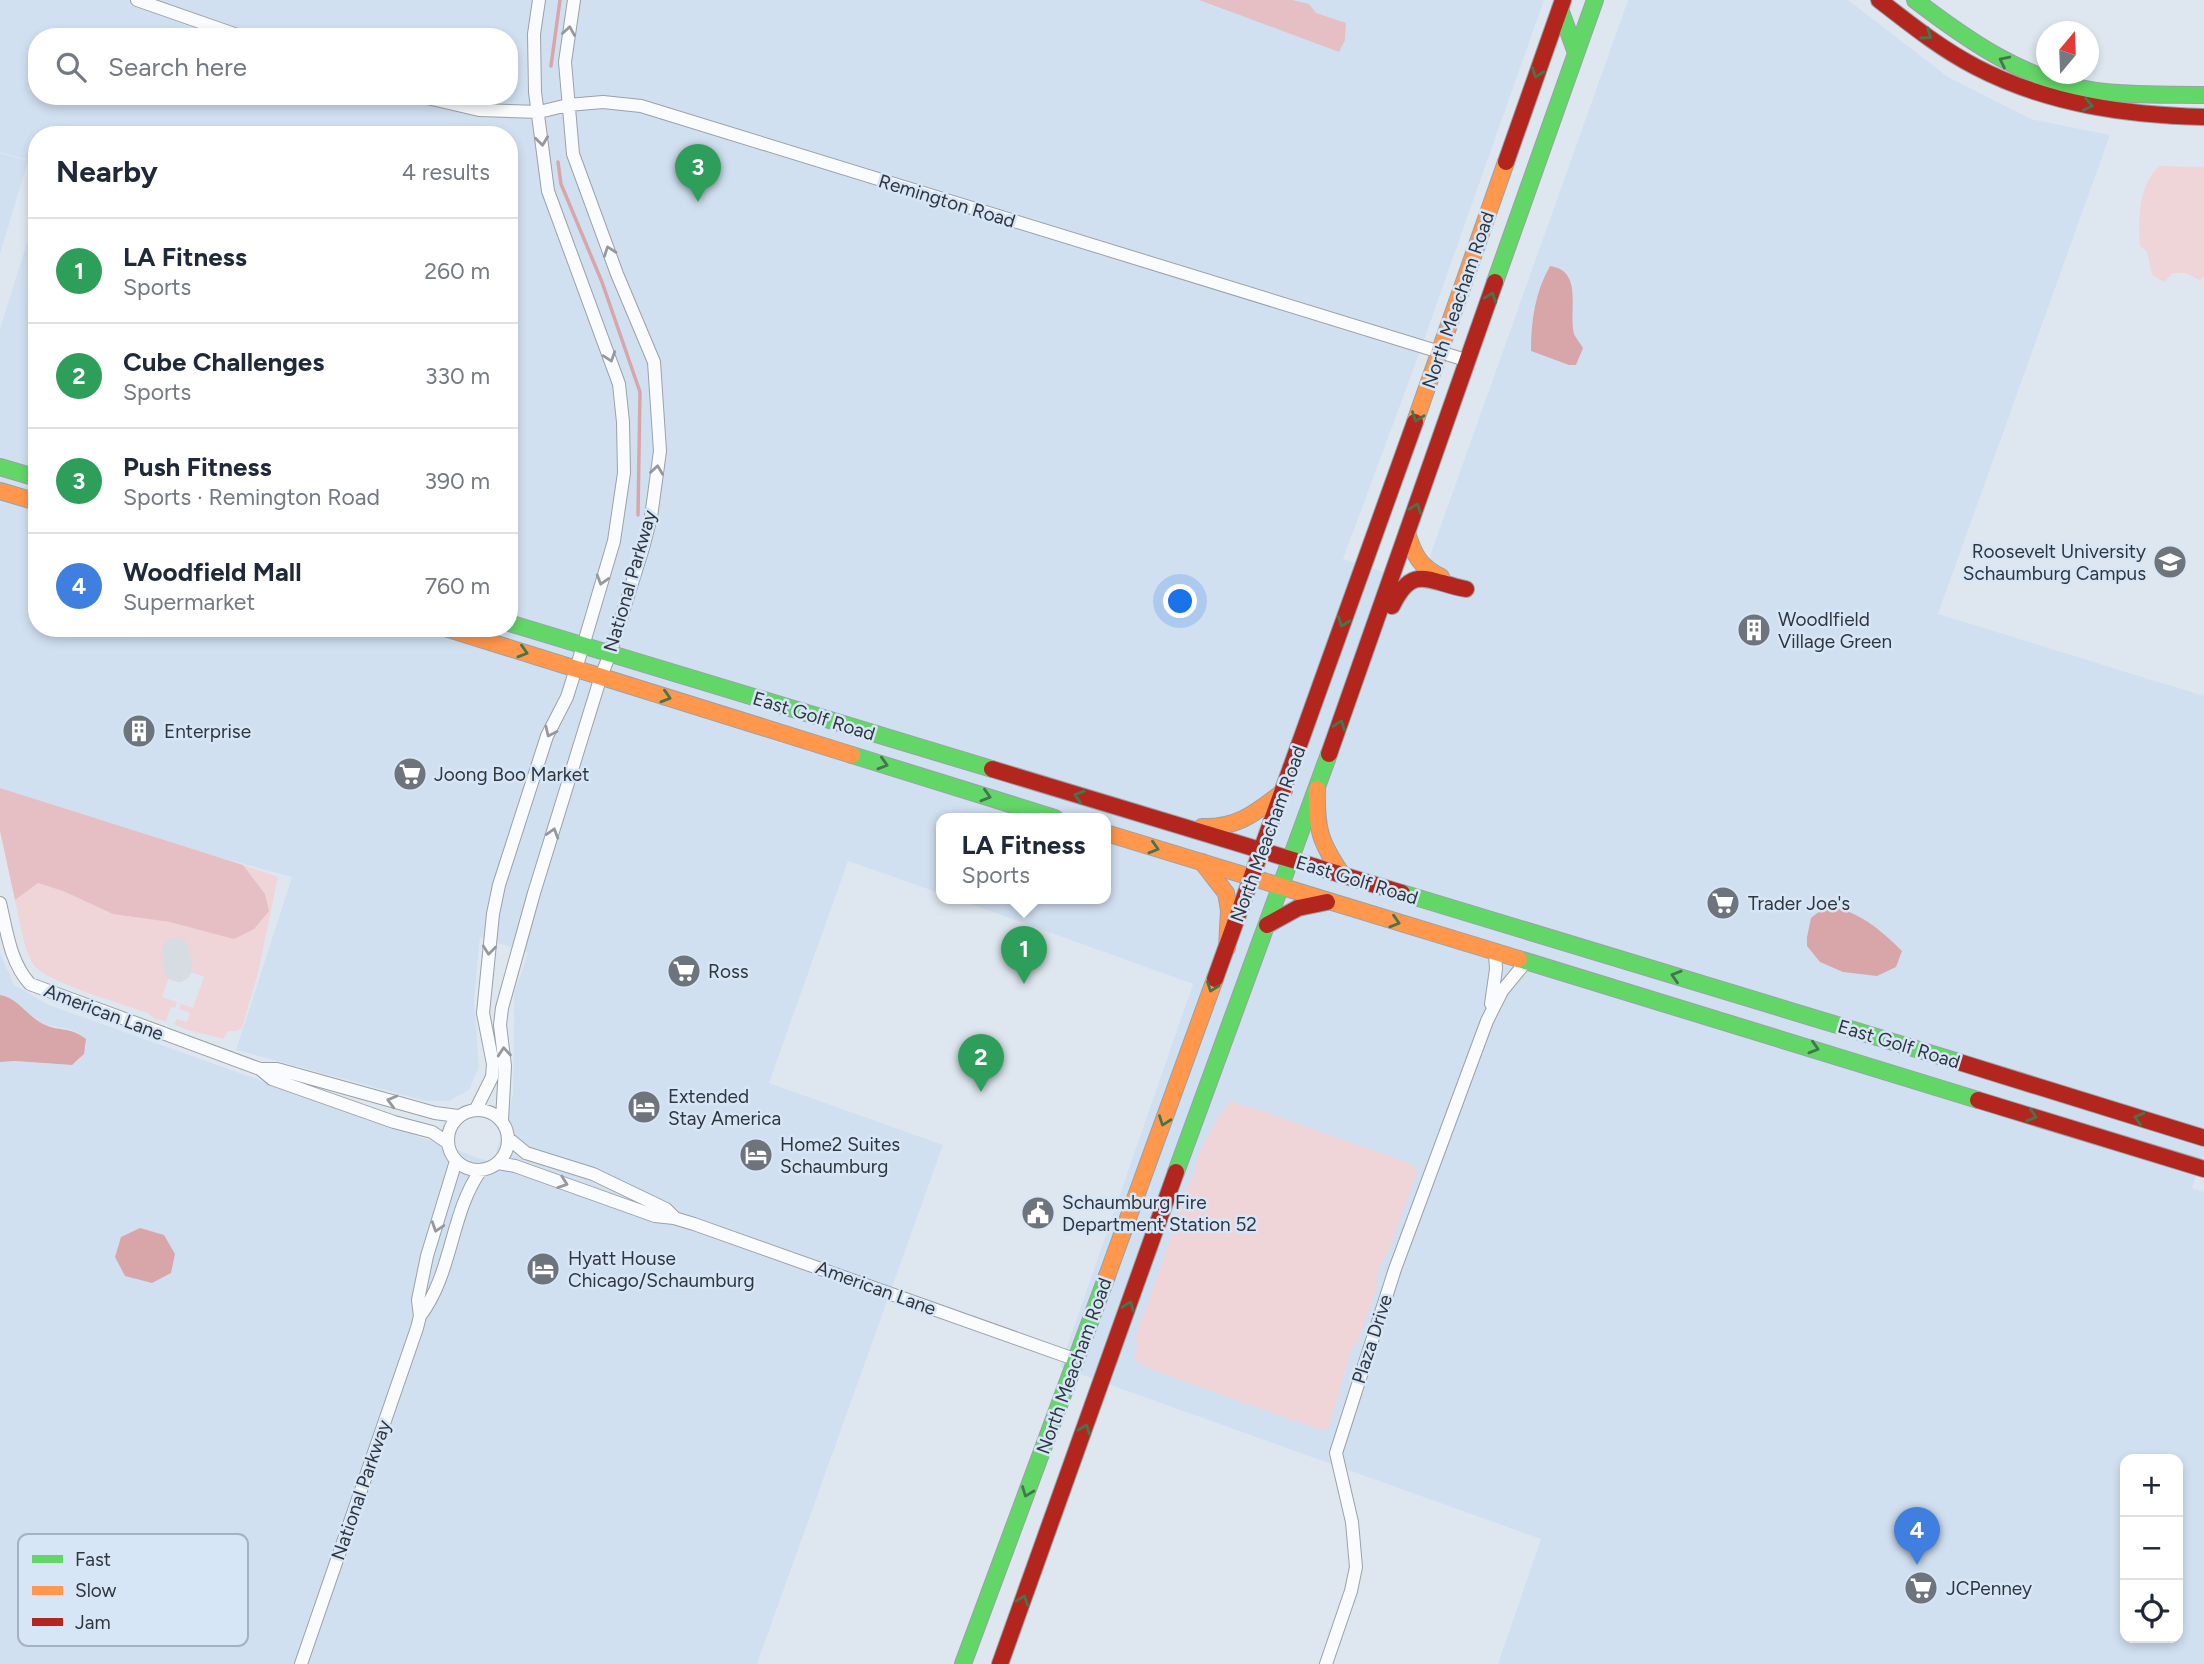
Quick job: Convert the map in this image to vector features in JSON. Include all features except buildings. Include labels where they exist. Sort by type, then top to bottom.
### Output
[{"type":"main road","name":"North Meacham Road","points":[[999,1664],[1207,1085],[1282,887],[1595,0]]},
{"type":"main road","points":[[1879,0],[1973,65],[2017,86],[2105,109],[2152,116],[2204,117]]},
{"type":"main road","points":[[1915,0],[1981,50],[2036,76],[2067,86],[2097,91],[2204,95]]},
{"type":"main road","name":"North Meacham Road","points":[[963,1664],[1284,791],[1561,4]]},
{"type":"main road","points":[[1561,4],[1576,53]]},
{"type":"main road","points":[[1,471],[28,476]]},
{"type":"main road","points":[[0,491],[28,499]]},
{"type":"main road","points":[[1351,693],[1365,679],[1399,589],[1405,582],[1423,578],[1466,589],[1423,569],[1415,558],[1407,533]]},
{"type":"main road","name":"East Golf Road","points":[[518,626],[1741,995],[2204,1138]]},
{"type":"main road","name":"East Golf Road","points":[[474,637],[1039,813]]},
{"type":"main road","points":[[1317,789],[1315,818],[1318,834],[1343,876]]},
{"type":"main road","points":[[1168,823],[1215,828],[1239,824],[1284,791]]},
{"type":"main road","name":"East Golf Road","points":[[1111,835],[2204,1169]]},
{"type":"main road","points":[[1202,862],[1226,893],[1229,910],[1227,948]]},
{"type":"main road","points":[[1267,925],[1298,908],[1330,902]]},
{"type":"street","name":"National Parkway","points":[[476,1109],[492,1077],[493,1064],[483,1013],[493,914],[499,885],[547,736],[567,697],[583,646],[614,541],[624,473],[619,384],[548,191],[535,92],[534,34],[538,0]]},
{"type":"street","name":"National Parkway","points":[[502,1120],[505,1066],[500,1025],[502,1009],[534,893],[651,517],[660,451],[654,362],[617,274],[573,154],[565,62],[574,0]]},
{"type":"street","points":[[141,1],[218,28]]},
{"type":"street","name":"Remington Road","points":[[458,105],[479,110],[539,112],[568,105],[603,102],[641,106],[1469,361]]},
{"type":"street","name":"American Lane","points":[[0,904],[13,958],[19,973],[30,984],[260,1069],[272,1079],[394,1122],[432,1132],[448,1143]]},
{"type":"street","name":"Plaza Drive","points":[[1487,1021],[1494,990],[1495,954]]},
{"type":"street","name":"Plaza Drive","points":[[1326,1664],[1351,1591],[1356,1567],[1356,1548],[1336,1452],[1395,1269],[1487,1021],[1502,991],[1525,963]]},
{"type":"street","name":"American Lane","points":[[260,1069],[277,1069],[435,1113],[458,1116]]},
{"type":"street","points":[[476,1109],[486,1110],[502,1120],[509,1139],[508,1149],[498,1163],[481,1170],[465,1167],[456,1161],[450,1153],[448,1143],[452,1124],[458,1116],[476,1109]]},
{"type":"street","name":"American Lane","points":[[509,1139],[526,1153],[593,1174],[666,1209],[674,1217]]},
{"type":"street","name":"National Parkway","points":[[420,1316],[418,1300],[427,1256],[456,1161]]},
{"type":"street","name":"American Lane","points":[[498,1163],[655,1216],[674,1217],[1077,1360]]},
{"type":"street","name":"National Parkway","points":[[301,1664],[420,1316],[431,1302],[450,1253],[469,1187],[481,1170]]},
{"type":"shaded area","points":[[0,0],[1544,0],[1418,357],[1343,559],[1420,584],[1628,0],[1848,0],[1948,77],[2031,119],[2110,135],[1938,614],[2204,696],[2204,1152],[2192,1188],[2204,1192],[2204,1664],[1498,1664],[1541,1539],[1060,1367],[1193,984],[971,904],[1111,904],[1111,813],[936,813],[936,892],[848,861],[769,1083],[943,1145],[757,1664],[0,1664],[0,1062],[66,1065],[79,1060],[86,1046],[79,1034],[43,1024],[0,995],[0,953],[14,985],[49,1005],[493,1163],[513,1095],[514,994],[528,953],[480,937],[474,999],[479,1067],[469,1090],[449,1101],[426,1101],[236,1050],[292,877],[0,798],[0,329],[28,240],[28,637],[518,637],[518,126],[28,126],[28,160],[0,152]]},
{"type":"shaded area","points":[[1199,0],[1292,0],[1309,4],[1316,13],[1346,23],[1345,40],[1339,52]]},
{"type":"shaded area","points":[[0,153],[28,161],[0,254]]},
{"type":"shaded area","points":[[2160,166],[2204,167],[2204,276],[2199,280],[2186,273],[2173,273],[2164,282],[2152,275],[2147,251],[2140,246],[2141,203],[2148,181]]},
{"type":"shaded area","points":[[1550,266],[1561,269],[1571,283],[1574,334],[1583,348],[1576,365],[1531,351],[1535,307]]},
{"type":"shaded area","points":[[0,788],[243,865],[265,894],[269,911],[254,929],[234,939],[170,922],[113,914],[63,891],[38,883],[15,900],[0,831]]},
{"type":"shaded area","points":[[243,865],[278,877],[258,973],[242,1028],[228,1031],[223,1039],[174,1024],[177,1019],[187,1022],[190,1013],[179,1009],[181,1004],[193,1008],[204,977],[180,968],[177,952],[182,953],[183,948],[173,944],[171,949],[175,951],[177,968],[173,966],[162,997],[177,1002],[175,1008],[171,1007],[166,1021],[52,978],[40,971],[29,957],[15,900],[38,883],[63,891],[113,914],[170,922],[265,894]]},
{"type":"shaded area","points":[[1825,907],[1847,911],[1886,936],[1902,951],[1896,967],[1877,976],[1843,972],[1820,962],[1807,946],[1807,937],[1811,918]]},
{"type":"shaded area","points":[[0,995],[17,1003],[43,1024],[74,1032],[86,1039],[84,1054],[72,1065],[0,1062]]},
{"type":"shaded area","points":[[1230,1101],[1408,1163],[1415,1167],[1417,1173],[1387,1255],[1378,1270],[1377,1287],[1358,1342],[1352,1347],[1329,1428],[1321,1430],[1174,1378],[1134,1360],[1137,1349],[1136,1335],[1176,1224],[1181,1199],[1193,1177],[1199,1153],[1216,1120]]},
{"type":"shaded area","points":[[140,1228],[164,1235],[175,1254],[171,1273],[152,1283],[125,1276],[115,1257],[121,1237]]},
{"type":"waterway","points":[[551,66],[560,0]]},
{"type":"waterway","points":[[558,162],[561,184],[602,282],[640,392],[638,515]]},
{"type":"taxiway","points":[[176,952],[178,968]]},
{"type":"traffic: fast","points":[[1495,282],[1595,0]]},
{"type":"traffic: fast","points":[[1915,0],[2000,58],[2070,86],[2110,93],[2204,95]]},
{"type":"traffic: fast","points":[[1560,9],[1576,53]]},
{"type":"traffic: fast","points":[[0,467],[28,475]]},
{"type":"traffic: fast","points":[[518,626],[992,769]]},
{"type":"traffic: fast","points":[[1176,1172],[1329,754]]},
{"type":"traffic: fast","points":[[852,755],[1039,813]]},
{"type":"traffic: fast","points":[[1402,893],[1959,1062]]},
{"type":"traffic: fast","points":[[1519,959],[1978,1100]]},
{"type":"traffic: fast","points":[[963,1664],[1107,1276]]},
{"type":"traffic: slow","points":[[1415,422],[1506,162]]},
{"type":"traffic: slow","points":[[0,491],[28,499]]},
{"type":"traffic: slow","points":[[1407,533],[1419,560],[1441,577]]},
{"type":"traffic: slow","points":[[474,637],[852,755]]},
{"type":"traffic: slow","points":[[1317,789],[1317,815],[1321,835],[1343,876]]},
{"type":"traffic: slow","points":[[1202,827],[1237,822],[1256,812],[1284,791]]},
{"type":"traffic: slow","points":[[1111,835],[1519,959]]},
{"type":"traffic: slow","points":[[1202,862],[1226,893],[1229,910],[1227,948]]},
{"type":"traffic: slow","points":[[1107,1276],[1215,979]]},
{"type":"traffic: jam","points":[[1506,162],[1563,0]]},
{"type":"traffic: jam","points":[[1879,0],[1963,60],[2030,90],[2059,99],[2116,110],[2204,117]]},
{"type":"traffic: jam","points":[[1329,754],[1495,282]]},
{"type":"traffic: jam","points":[[1215,979],[1415,422]]},
{"type":"traffic: jam","points":[[1392,606],[1407,584],[1415,580],[1431,580],[1466,589]]},
{"type":"traffic: jam","points":[[992,769],[1402,893]]},
{"type":"traffic: jam","points":[[1267,925],[1298,908],[1327,902]]},
{"type":"traffic: jam","points":[[1959,1062],[2204,1138]]},
{"type":"traffic: jam","points":[[1978,1100],[2204,1169]]},
{"type":"traffic: jam","points":[[1000,1664],[1176,1172]]},
{"type":"place","name":"Push Fitness","points":[[698,202]]},
{"type":"place","name":"Roosevelt University Schaumburg Campus","points":[[2170,562]]},
{"type":"place","name":"Woodlfield Village Green","points":[[1754,630]]},
{"type":"place","name":"Enterprise","points":[[139,731]]},
{"type":"place","name":"Joong Boo Market","points":[[410,774]]},
{"type":"place","name":"Trader Joe's","points":[[1723,903]]},
{"type":"place","name":"Ross","points":[[684,971]]},
{"type":"place","name":"LA Fitness","points":[[1024,984]]},
{"type":"place","name":"Cube Challenges","points":[[981,1092]]},
{"type":"place","name":"Extended Stay America","points":[[644,1107]]},
{"type":"place","name":"Home2 Suites Schaumburg","points":[[756,1155]]},
{"type":"place","name":"Schaumburg Fire Department Station 52","points":[[1038,1213]]},
{"type":"place","name":"Hyatt House Chicago/Schaumburg","points":[[543,1269]]},
{"type":"place","name":"Woodfield Mall","points":[[1917,1565]]},
{"type":"place","name":"JCPenney","points":[[1921,1588]]}]
